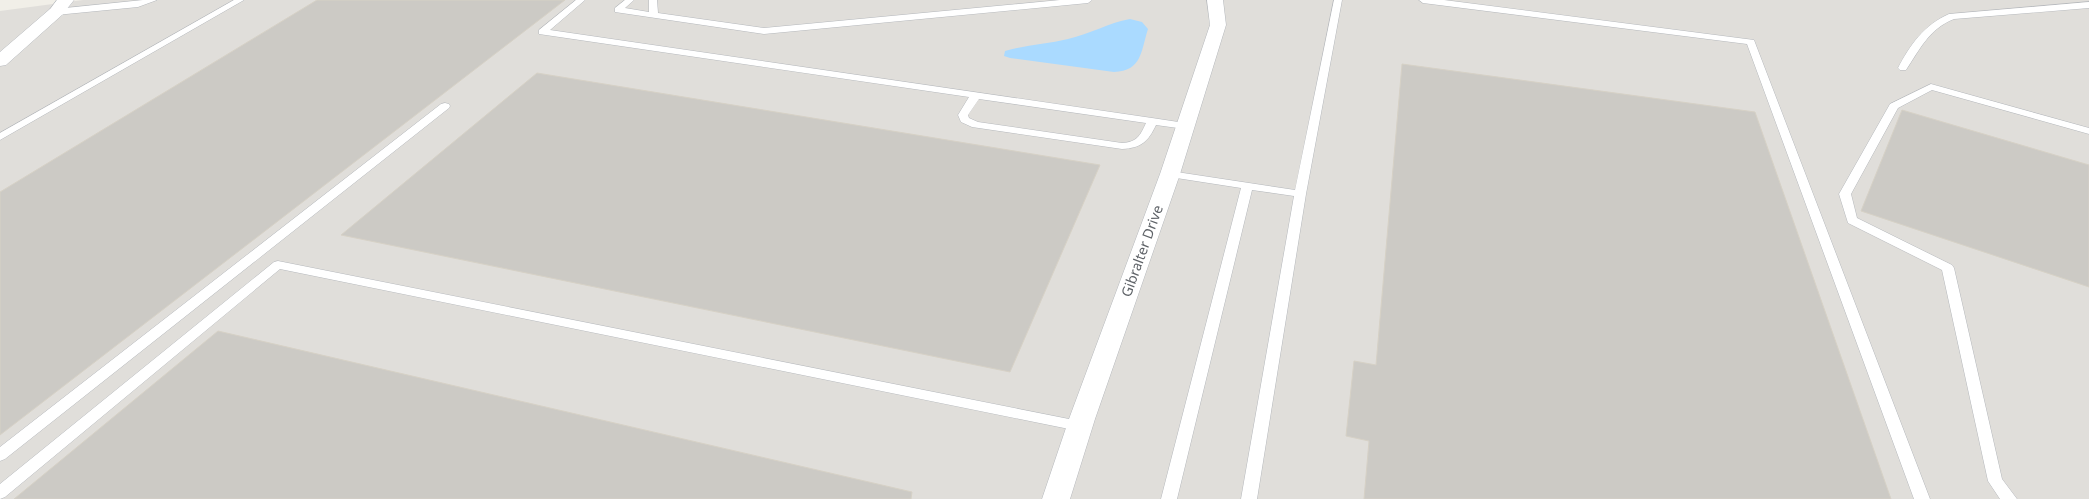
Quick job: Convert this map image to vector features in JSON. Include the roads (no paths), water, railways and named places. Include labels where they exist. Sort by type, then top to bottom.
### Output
[{"type":"street","name":"Gibralter Drive","points":[[1056,499],[1079,426],[1170,174],[1218,25],[1215,0]]},
{"type":"street","points":[[0,61],[61,6]]},
{"type":"lane","points":[[61,6],[138,4],[153,0]]},
{"type":"lane","points":[[0,137],[240,0]]},
{"type":"lane","points":[[581,0],[542,32],[1185,126]]},
{"type":"lane","points":[[630,0],[618,10],[764,31],[1088,0]]},
{"type":"lane","points":[[653,0],[654,14]]},
{"type":"lane","points":[[1249,499],[1300,194],[1338,0]]},
{"type":"lane","points":[[1423,0],[1751,42],[1922,499]]},
{"type":"lane","points":[[1903,68],[1924,35],[1935,24],[1952,16],[2089,5]]},
{"type":"lane","points":[[2010,499],[1995,481],[1948,268],[1886,239],[1852,220],[1845,194],[1894,106],[1931,87],[2089,131]]},
{"type":"lane","points":[[976,95],[963,115],[965,120],[976,125],[1122,146],[1133,146],[1144,139],[1152,121]]},
{"type":"lane","points":[[0,455],[445,106]]},
{"type":"lane","points":[[1170,174],[1300,194]]},
{"type":"lane","points":[[1169,499],[1247,186]]},
{"type":"lane","points":[[0,493],[278,265],[1079,426]]},
{"type":"water","points":[[1130,19],[1142,22],[1148,29],[1139,58],[1135,64],[1123,71],[1114,72],[1004,56],[1005,51],[1068,39]]}]
